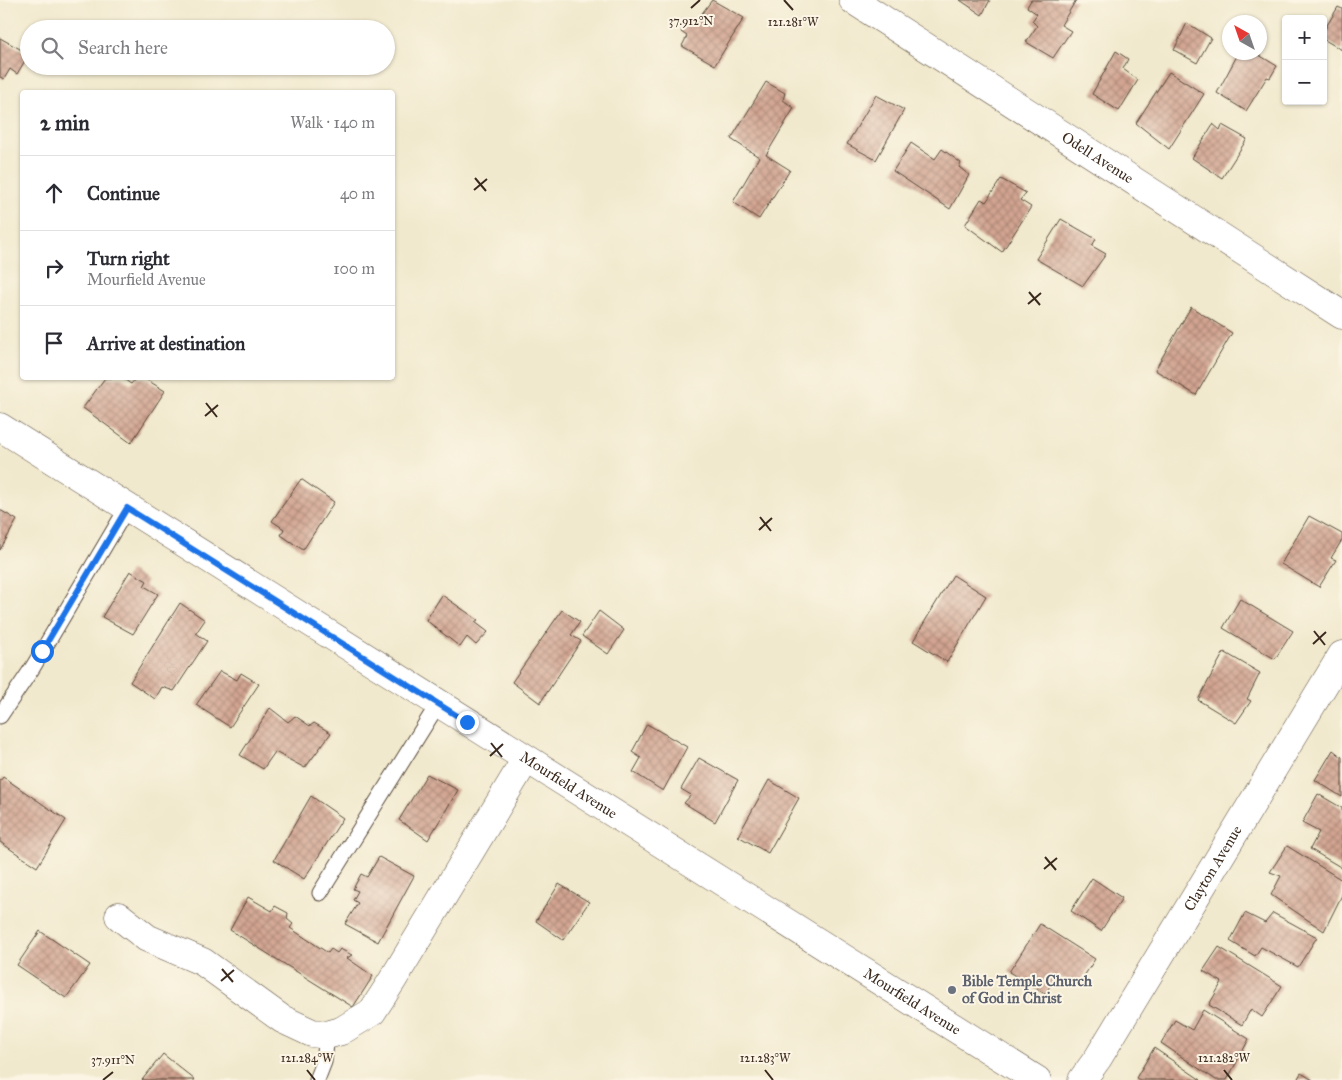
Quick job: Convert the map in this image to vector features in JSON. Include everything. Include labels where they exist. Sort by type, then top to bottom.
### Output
[{"type":"street","name":"Odell Avenue","points":[[853,0],[1342,315]]},
{"type":"street","name":"Mourfield Avenue","points":[[0,427],[1037,1080]]},
{"type":"street","name":"Clayton Avenue","points":[[1082,1080],[1108,1041],[1342,656]]},
{"type":"street","points":[[119,916],[147,938],[203,962],[282,1019],[312,1033],[327,1035],[342,1031],[372,1012],[526,759]]},
{"type":"lane","points":[[0,716],[33,667],[127,508]]},
{"type":"lane","points":[[320,893],[438,704]]},
{"type":"lane","points":[[317,1080],[324,1062],[327,1035]]},
{"type":"building","points":[[712,0],[744,18],[715,65],[682,46],[687,36],[681,32],[689,19],[694,24]]},
{"type":"building","points":[[960,0],[990,0],[982,15]]},
{"type":"building","points":[[1031,0],[1076,0],[1061,25],[1071,31],[1053,58],[1026,42],[1037,26],[1032,21],[1037,14],[1027,7]]},
{"type":"building","points":[[1338,7],[1342,9],[1342,50],[1327,41],[1327,25]]},
{"type":"building","points":[[1187,23],[1211,38],[1197,63],[1174,50]]},
{"type":"building","points":[[0,38],[20,49],[20,69],[17,74],[10,69],[4,79],[0,77]]},
{"type":"building","points":[[1116,51],[1128,59],[1123,69],[1138,80],[1119,111],[1092,94]]},
{"type":"building","points":[[1235,60],[1267,60],[1277,66],[1270,78],[1267,77],[1246,111],[1217,93]]},
{"type":"building","points":[[1169,72],[1204,94],[1169,149],[1136,123]]},
{"type":"building","points":[[766,82],[785,93],[783,100],[794,108],[766,155],[790,170],[759,219],[733,202],[759,157],[731,139]]},
{"type":"building","points":[[876,95],[904,110],[876,160],[847,144]]},
{"type":"building","points":[[1213,124],[1220,130],[1222,125],[1247,139],[1222,178],[1192,158]]},
{"type":"building","points":[[911,143],[935,159],[942,149],[961,163],[959,167],[969,175],[950,209],[893,171]]},
{"type":"building","points":[[1001,179],[1026,193],[1020,200],[1031,207],[1002,252],[965,225],[981,199],[986,202]]},
{"type":"building","points":[[1061,219],[1096,239],[1092,246],[1106,254],[1083,286],[1036,259]]},
{"type":"building","points":[[1191,307],[1232,333],[1196,395],[1155,370]]},
{"type":"building","points":[[104,380],[125,380],[131,384],[134,380],[147,380],[165,391],[131,443],[83,408]]},
{"type":"building","points":[[301,479],[334,502],[303,550],[281,535],[284,529],[272,521]]},
{"type":"building","points":[[0,510],[17,520],[0,550]]},
{"type":"building","points":[[1309,516],[1342,534],[1342,540],[1331,558],[1336,560],[1319,587],[1281,564]]},
{"type":"building","points":[[130,571],[147,581],[144,586],[158,594],[133,634],[102,617]]},
{"type":"building","points":[[953,575],[986,596],[947,662],[913,641]]},
{"type":"building","points":[[442,595],[478,620],[475,622],[488,632],[476,645],[467,637],[460,647],[426,620]]},
{"type":"building","points":[[1240,599],[1293,631],[1275,659],[1223,628]]},
{"type":"building","points":[[180,603],[205,620],[196,633],[207,641],[174,691],[162,687],[155,699],[130,682]]},
{"type":"building","points":[[562,610],[580,622],[571,635],[581,641],[540,703],[512,682]]},
{"type":"building","points":[[599,611],[624,630],[608,654],[582,636]]},
{"type":"building","points":[[1224,652],[1260,673],[1247,699],[1251,701],[1236,723],[1198,700]]},
{"type":"building","points":[[220,671],[237,680],[241,673],[259,684],[230,727],[196,705]]},
{"type":"building","points":[[270,708],[288,722],[295,716],[310,726],[314,723],[331,733],[305,768],[275,752],[263,769],[240,755]]},
{"type":"building","points":[[647,724],[687,747],[663,791],[633,772],[641,758],[632,752]]},
{"type":"building","points":[[1333,750],[1342,757],[1342,797],[1315,780]]},
{"type":"building","points":[[699,758],[738,780],[715,822],[684,803],[691,795],[681,789]]},
{"type":"building","points":[[427,774],[458,790],[428,840],[399,820]]},
{"type":"building","points":[[3,777],[66,820],[37,867],[0,842],[0,781]]},
{"type":"building","points":[[769,780],[799,798],[768,853],[738,836]]},
{"type":"building","points":[[1318,794],[1342,808],[1342,868],[1310,849],[1319,832],[1302,823]]},
{"type":"building","points":[[311,796],[343,818],[304,879],[274,860]]},
{"type":"building","points":[[1287,846],[1342,880],[1342,895],[1324,931],[1271,895],[1281,876],[1270,872]]},
{"type":"building","points":[[379,857],[414,876],[378,942],[345,924],[358,903],[353,900],[358,891],[353,889],[361,874],[367,877]]},
{"type":"building","points":[[1092,878],[1122,898],[1101,931],[1071,911]]},
{"type":"building","points":[[559,884],[589,902],[563,940],[536,921]]},
{"type":"building","points":[[248,897],[272,911],[275,906],[288,913],[287,919],[293,924],[290,928],[328,953],[331,949],[337,953],[340,949],[352,955],[347,958],[373,976],[353,1007],[230,930]]},
{"type":"building","points":[[1245,913],[1265,923],[1273,913],[1317,937],[1298,967],[1261,947],[1255,956],[1230,941]]},
{"type":"building","points":[[1040,924],[1095,959],[1077,987],[1057,975],[1045,994],[1009,972]]},
{"type":"building","points":[[40,931],[90,965],[66,998],[17,965]]},
{"type":"building","points":[[1219,947],[1282,986],[1262,1017],[1251,1009],[1242,1025],[1209,1005],[1222,982],[1203,971]]},
{"type":"building","points":[[1203,1010],[1249,1039],[1227,1080],[1216,1080],[1161,1043],[1175,1020],[1192,1030]]},
{"type":"building","points":[[1154,1048],[1201,1080],[1140,1080],[1136,1078]]},
{"type":"building","points":[[163,1054],[195,1080],[142,1080]]},
{"type":"building","points":[[1301,1073],[1313,1080],[1297,1080]]},
{"type":"place","name":"Bible Temple Church of God in Christ","points":[[952,990]]},
{"type":"route","points":[[42,651],[127,508],[467,722]]}]
